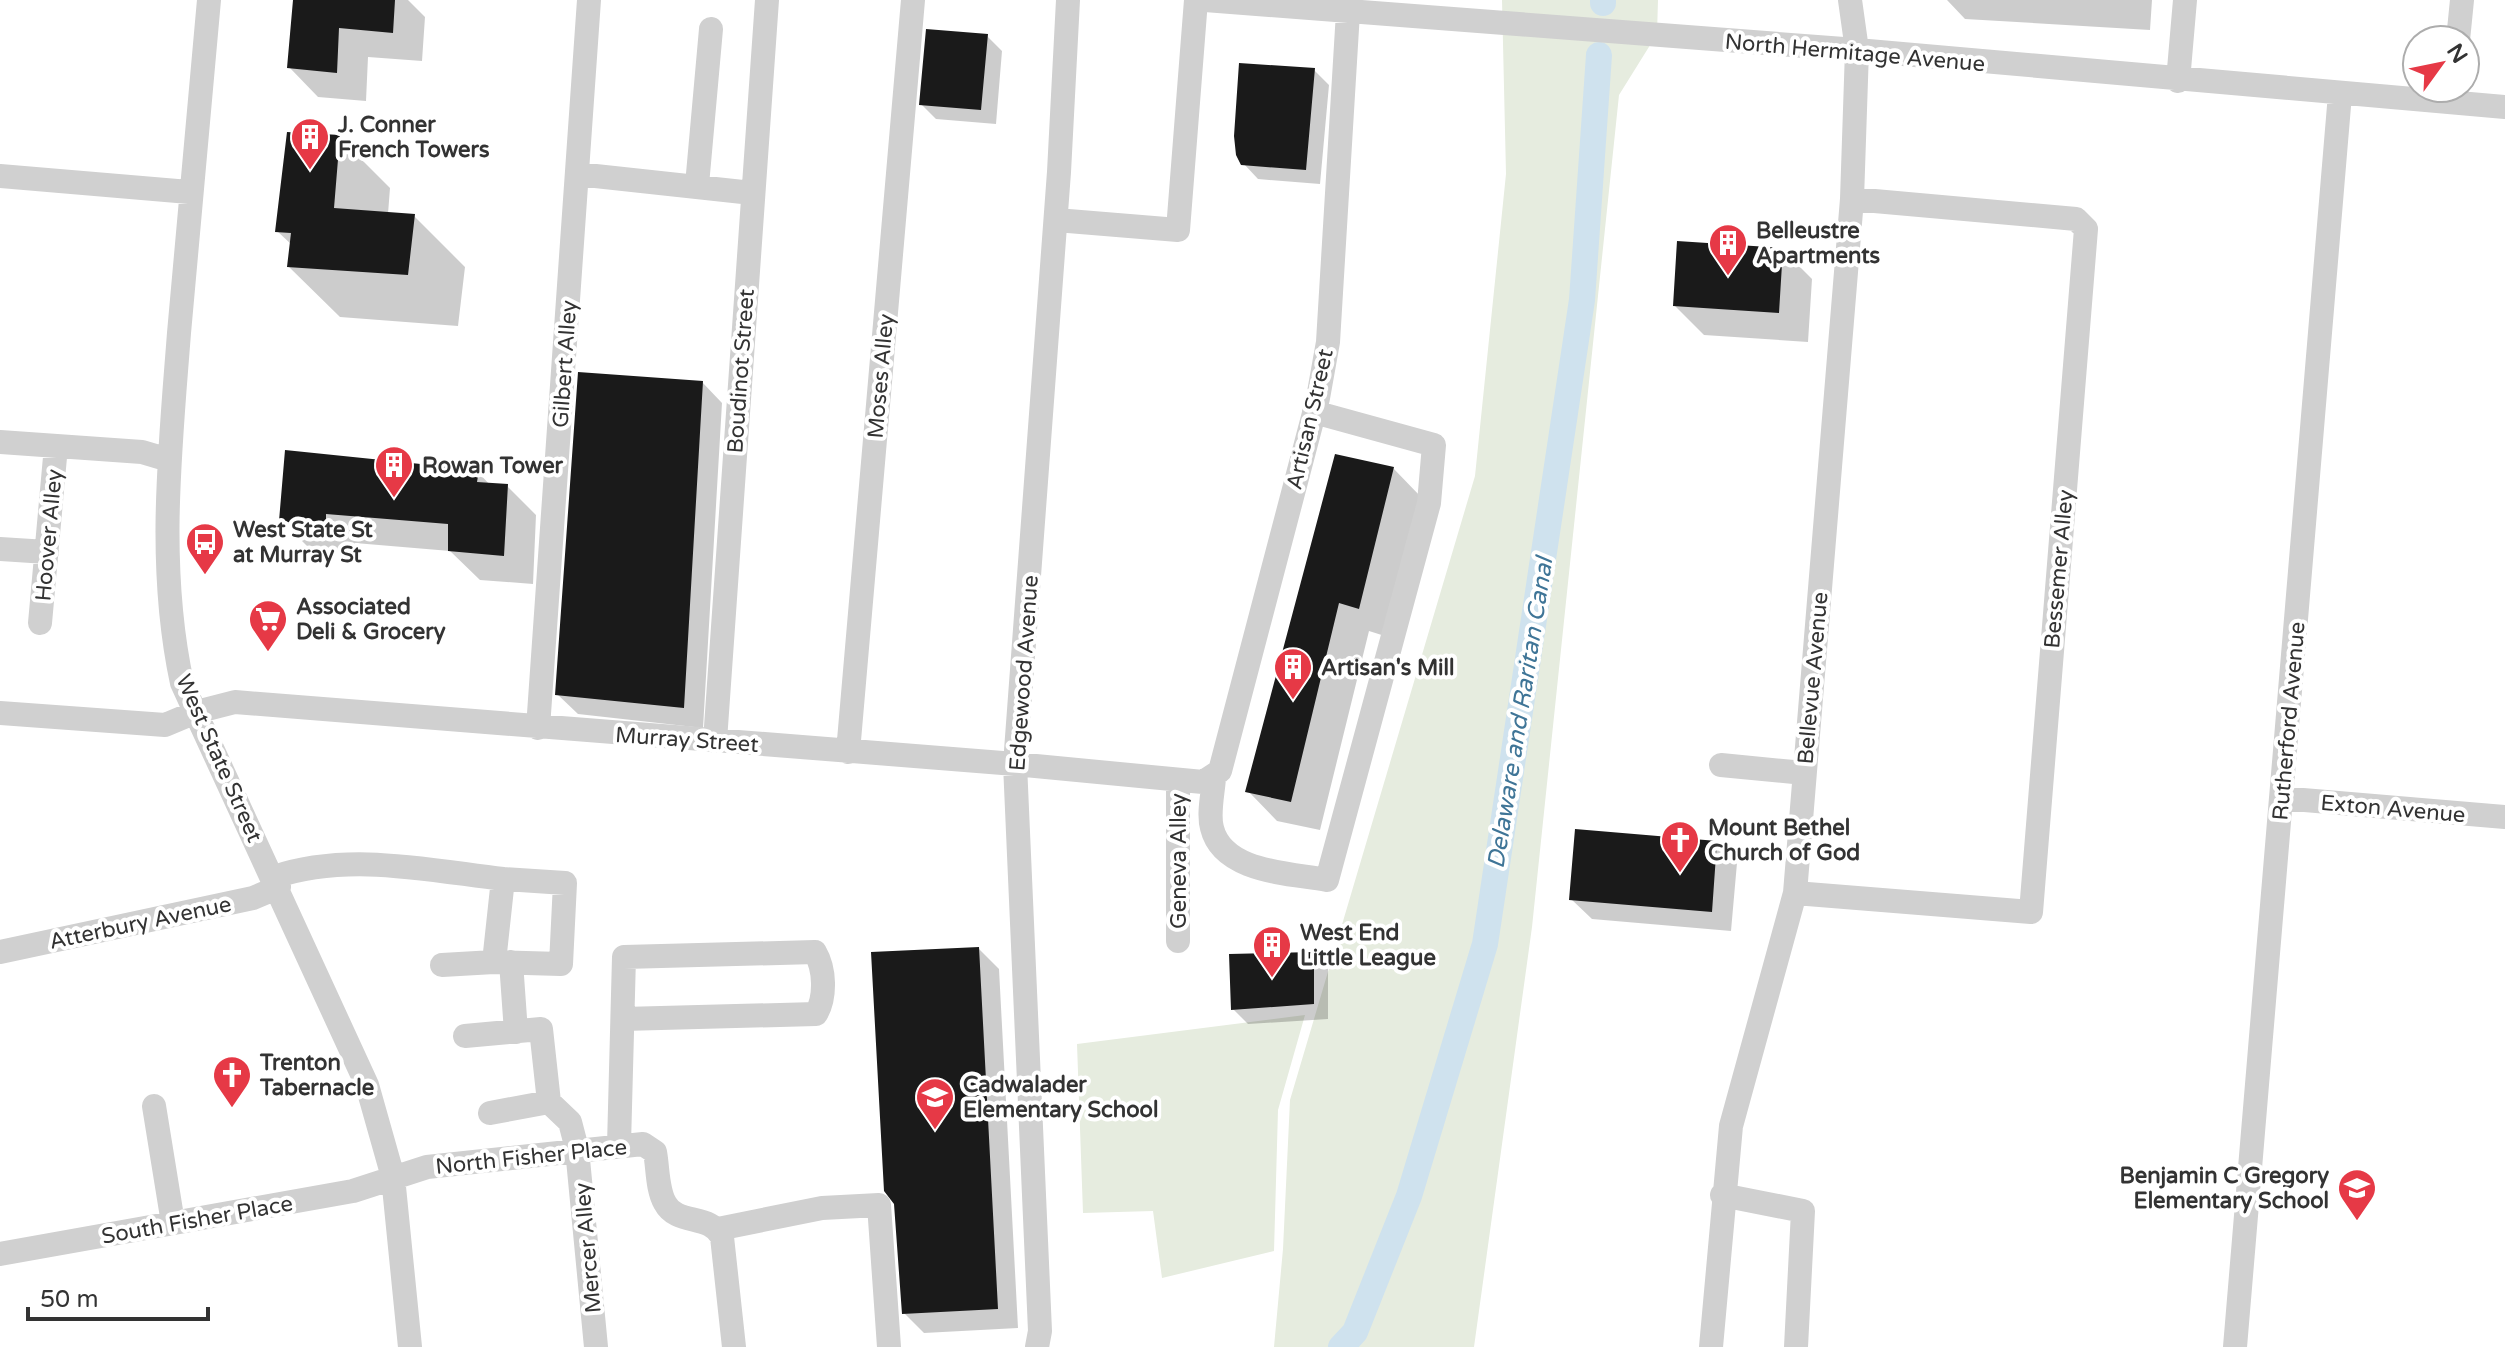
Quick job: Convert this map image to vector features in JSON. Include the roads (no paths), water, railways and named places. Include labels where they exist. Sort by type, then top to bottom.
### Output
[{"type":"street","name":"West State Street","points":[[209,0],[189,192],[169,460],[167,580],[172,634],[182,683],[367,1085],[393,1177],[410,1347]]},
{"type":"street","name":"Gilbert Alley","points":[[538,728],[589,0]]},
{"type":"street","name":"Boudinot Street","points":[[715,741],[767,0]]},
{"type":"street","name":"Moses Alley","points":[[848,752],[913,0]]},
{"type":"street","name":"Edgewood Avenue","points":[[1037,1347],[1040,1331],[1015,764],[1056,220],[1068,0]]},
{"type":"street","points":[[1056,220],[1178,230],[1196,0]]},
{"type":"street","name":"North Hermitage Avenue","points":[[1205,0],[1277,3],[1348,12],[1857,50],[2340,94],[2401,95]]},
{"type":"street","name":"Bellevue Avenue","points":[[1711,1347],[1722,1195],[1741,1080],[1781,954],[1795,893],[1852,199],[1857,50],[1850,0]]},
{"type":"street","points":[[2178,81],[2185,0]]},
{"type":"street","points":[[2460,24],[2462,0]]},
{"type":"street","name":"Artisan Street","points":[[1314,412],[1434,445],[1429,503],[1327,880],[1242,862],[1224,850],[1212,829],[1214,778],[1220,771],[1247,673],[1314,412],[1328,342],[1348,12]]},
{"type":"street","points":[[697,185],[711,29]]},
{"type":"street","name":"Rutherford Avenue","points":[[2235,1347],[2340,94]]},
{"type":"street","name":"North Hermitage Avenue","points":[[2481,102],[2505,107]]},
{"type":"street","points":[[577,174],[752,193]]},
{"type":"street","points":[[0,176],[189,192]]},
{"type":"street","name":"Bessemer Alley","points":[[1795,893],[2031,912],[2086,229],[2076,219],[1852,199]]},
{"type":"street","points":[[0,442],[142,452],[169,460]]},
{"type":"street","name":"Hoover Alley","points":[[40,623],[56,446]]},
{"type":"street","points":[[0,549],[47,552]]},
{"type":"street","name":"Murray Street","points":[[0,713],[165,725],[196,712],[235,702],[1015,764],[1178,780]]},
{"type":"street","points":[[1721,765],[1804,773]]},
{"type":"street","points":[[1178,780],[1203,782],[1214,778]]},
{"type":"street","name":"Geneva Alley","points":[[1178,780],[1178,941]]},
{"type":"street","name":"Exton Avenue","points":[[2281,798],[2505,817]]},
{"type":"street","name":"Atterbury Avenue","points":[[0,952],[253,898],[306,867],[365,865],[565,883],[561,964],[502,962]]},
{"type":"street","points":[[503,879],[502,962],[516,1032]]},
{"type":"street","points":[[619,1145],[624,957],[815,952],[820,961],[823,1001],[816,1014],[623,1019]]},
{"type":"street","points":[[442,965],[502,962]]},
{"type":"street","points":[[465,1036],[541,1029],[549,1102],[490,1113]]},
{"type":"street","name":"Mercer Alley","points":[[549,1102],[570,1122],[577,1149],[596,1347]]},
{"type":"street","points":[[154,1106],[173,1223]]},
{"type":"street","name":"North Fisher Place","points":[[393,1177],[427,1167],[619,1145],[650,1146],[655,1152],[666,1206],[676,1215],[711,1223],[718,1229]]},
{"type":"street","name":"South Fisher Place","points":[[0,1254],[353,1191],[393,1177]]},
{"type":"street","points":[[1722,1195],[1803,1211],[1796,1347]]},
{"type":"street","points":[[734,1347],[718,1229],[822,1208],[879,1205],[889,1347]]},
{"type":"waterway","name":"Delaware and Raritan Canal","points":[[1341,1347],[1355,1332],[1409,1196],[1485,944],[1582,300],[1599,55]]},
{"type":"place","name":"J. Conner French Towers","points":[[310,171]]},
{"type":"place","name":"Belleustre Apartments","points":[[1728,277]]},
{"type":"place","name":"Rowan Tower","points":[[394,499]]},
{"type":"place","name":"West State St at Murray St","points":[[205,576]]},
{"type":"place","name":"Associated Deli & Grocery","points":[[268,653]]},
{"type":"place","name":"Artisan's Mill","points":[[1293,701]]},
{"type":"place","name":"Mount Bethel Church of God","points":[[1680,874]]},
{"type":"place","name":"West End Little League","points":[[1272,979]]},
{"type":"place","name":"Trenton Tabernacle","points":[[232,1109]]},
{"type":"place","name":"Cadwalader Elementary School","points":[[935,1131]]},
{"type":"place","name":"Benjamin C Gregory Elementary School","points":[[2357,1222]]}]
